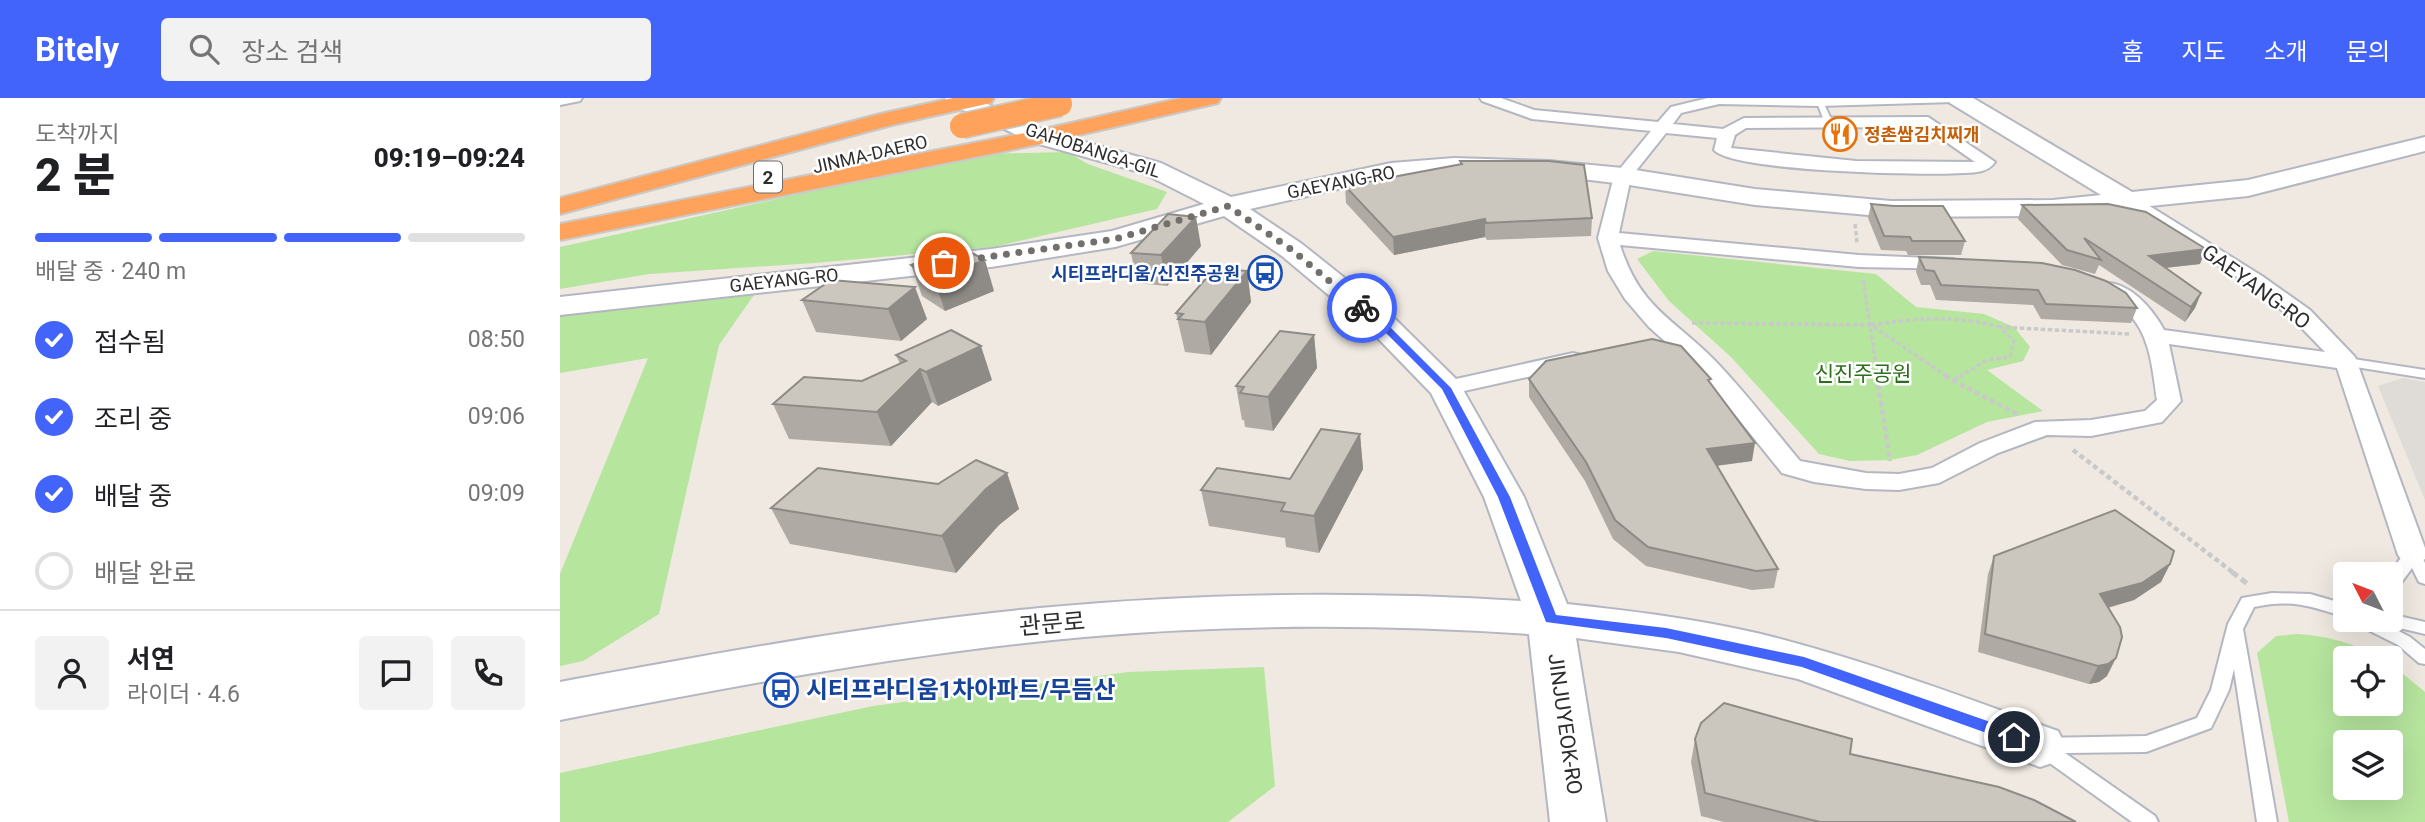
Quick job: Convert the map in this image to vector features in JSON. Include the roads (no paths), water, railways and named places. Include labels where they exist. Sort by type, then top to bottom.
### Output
[{"type":"highway","points":[[560,206],[888,119],[921,106],[924,98]]},
{"type":"highway","name":"2","points":[[968,111],[1124,98]]},
{"type":"highway","points":[[560,232],[1040,136],[1210,98]]},
{"type":"highway","points":[[888,119],[968,111]]},
{"type":"highway","name":"JINMA-DAERO","points":[[560,215],[968,111]]},
{"type":"highway","name":"JINMA-DAERO","points":[[560,224],[968,111]]},
{"type":"street","points":[[560,101],[575,98]]},
{"type":"street","points":[[2092,284],[2112,290],[2136,306],[2158,336],[2169,401],[2153,417],[2091,428],[2044,427],[1989,448],[1939,475],[1899,482],[1866,481],[1814,474],[1791,467],[1712,370],[1674,338],[1632,295],[1618,271],[1608,238],[1623,176],[1676,110],[1695,101],[1819,102],[1956,98],[2129,201]]},
{"type":"street","points":[[1494,101],[1534,100]]},
{"type":"street","points":[[1494,101],[1532,114],[1725,134]]},
{"type":"street","name":"GAHOBANGA-GIL","points":[[968,111],[1040,136],[1152,168],[1228,206]]},
{"type":"street","points":[[1928,122],[1986,162],[1979,167],[1947,169],[1824,165],[1733,155],[1722,150],[1725,134],[1732,127],[1744,123],[1928,122]]},
{"type":"street","name":"GAEYANG-RO","points":[[560,306],[991,258],[1115,239],[1228,206],[1391,170],[1454,165],[1549,168],[1623,176],[1755,197],[1853,205],[1969,210],[2053,208],[2248,188],[2425,144]]},
{"type":"street","name":"GAEYANG-RO","points":[[2129,201],[2255,280],[2302,315],[2347,362],[2413,555]]},
{"type":"street","name":"JINJUYEOK-RO","points":[[1228,206],[1292,250],[1380,322],[1446,388],[1504,497],[1550,619],[1578,822]]},
{"type":"street","points":[[1608,238],[1909,265],[1977,265]]},
{"type":"street","points":[[2158,336],[2347,362]]},
{"type":"street","points":[[1647,344],[1674,338]]},
{"type":"street","points":[[1446,388],[1594,356]]},
{"type":"street","name":"관문로","points":[[560,701],[900,642],[1041,624],[1168,615],[1333,610],[1550,619],[1666,633],[1804,662],[2040,746]]},
{"type":"lane","points":[[1819,102],[1829,123]]},
{"type":"lane","points":[[2347,362],[2425,374]]},
{"type":"lane","points":[[2403,568],[2413,555],[2425,578]]},
{"type":"lane","points":[[2040,746],[2146,744],[2204,723],[2220,690],[2236,624],[2248,602],[2267,598],[2300,598],[2333,606]]},
{"type":"lane","points":[[2403,623],[2425,628]]},
{"type":"lane","points":[[2236,624],[2267,822]]},
{"type":"lane","points":[[2386,632],[2404,641],[2425,659]]},
{"type":"lane","points":[[2040,746],[2148,822]]},
{"type":"place","name":"정촌쌈김치찌개","points":[[1840,134]]},
{"type":"place","name":"시티프라디움/신진주공원","points":[[1265,273]]},
{"type":"place","name":"시티프라디움1차아파트/무듬산","points":[[781,690]]},
{"type":"park label","name":"신진주공원","points":[[1863,374]]}]
